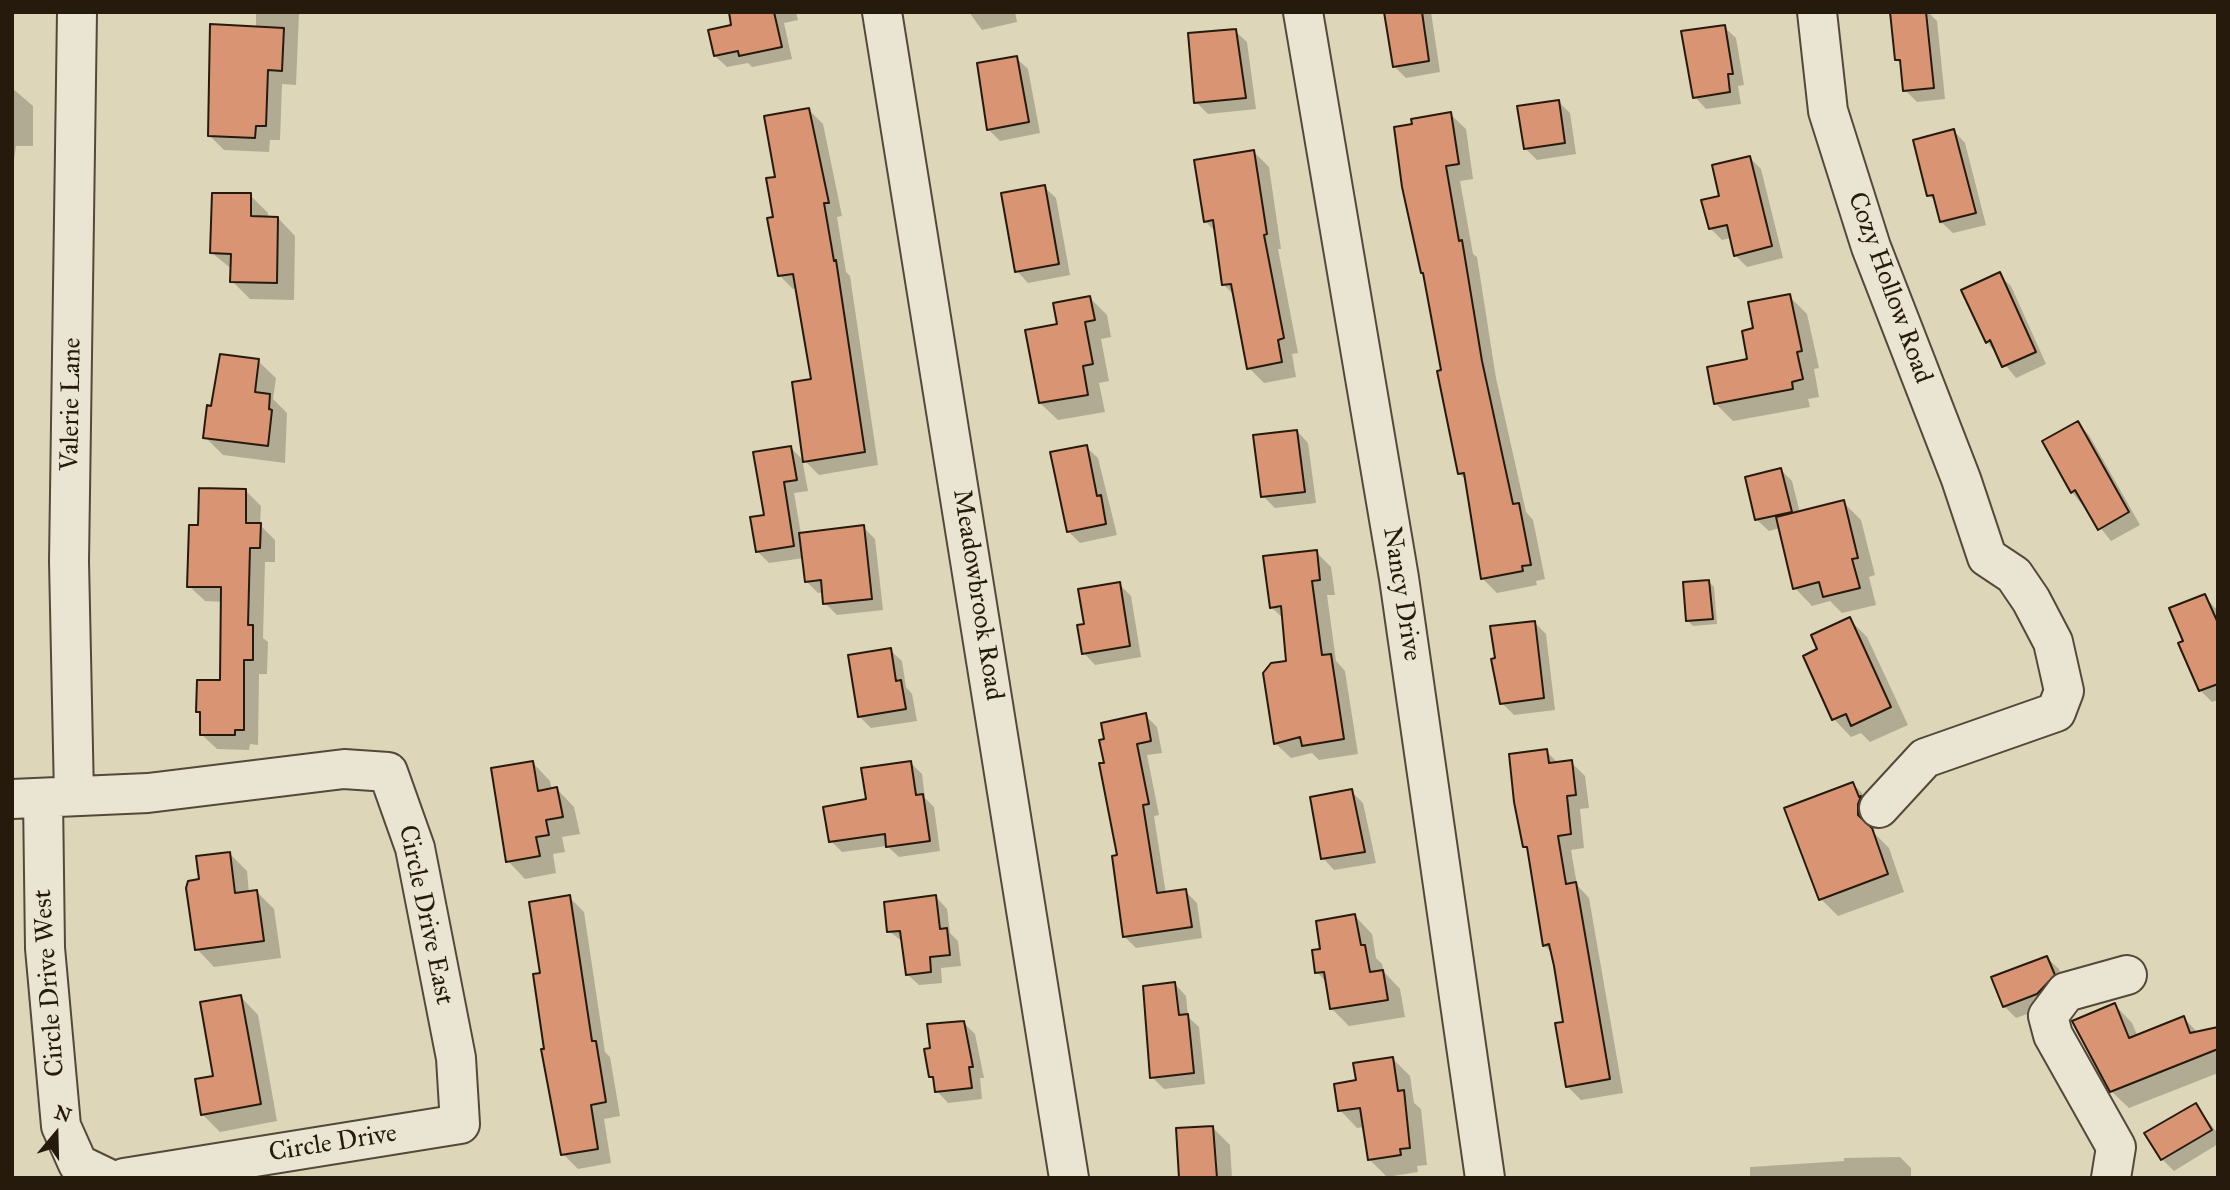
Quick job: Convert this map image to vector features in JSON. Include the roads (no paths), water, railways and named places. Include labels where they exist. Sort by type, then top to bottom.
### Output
[{"type":"street","name":"Valerie Lane","points":[[43,798],[69,561],[77,12]]},
{"type":"street","name":"Meadowbrook Road","points":[[882,12],[1069,1178]]},
{"type":"street","name":"Nancy Drive","points":[[1303,12],[1399,578],[1485,1178]]},
{"type":"street","name":"Cozy Hollow Road","points":[[1817,12],[1828,111],[1871,247],[1961,479],[1987,557],[2014,575],[2031,600],[2053,642],[2064,691],[2056,712],[1925,758],[1879,808]]},
{"type":"street","name":"Circle Drive East","points":[[43,798],[148,793],[344,769],[388,772],[415,848],[456,1058],[460,1124]]},
{"type":"street","name":"Circle Drive West","points":[[43,798],[45,948],[61,1126],[93,1171]]},
{"type":"street","points":[[2111,1178],[2116,1147],[2053,1035],[2048,1016],[2066,992],[2127,975]]},
{"type":"street","name":"Circle Drive","points":[[124,1178],[460,1124]]}]
